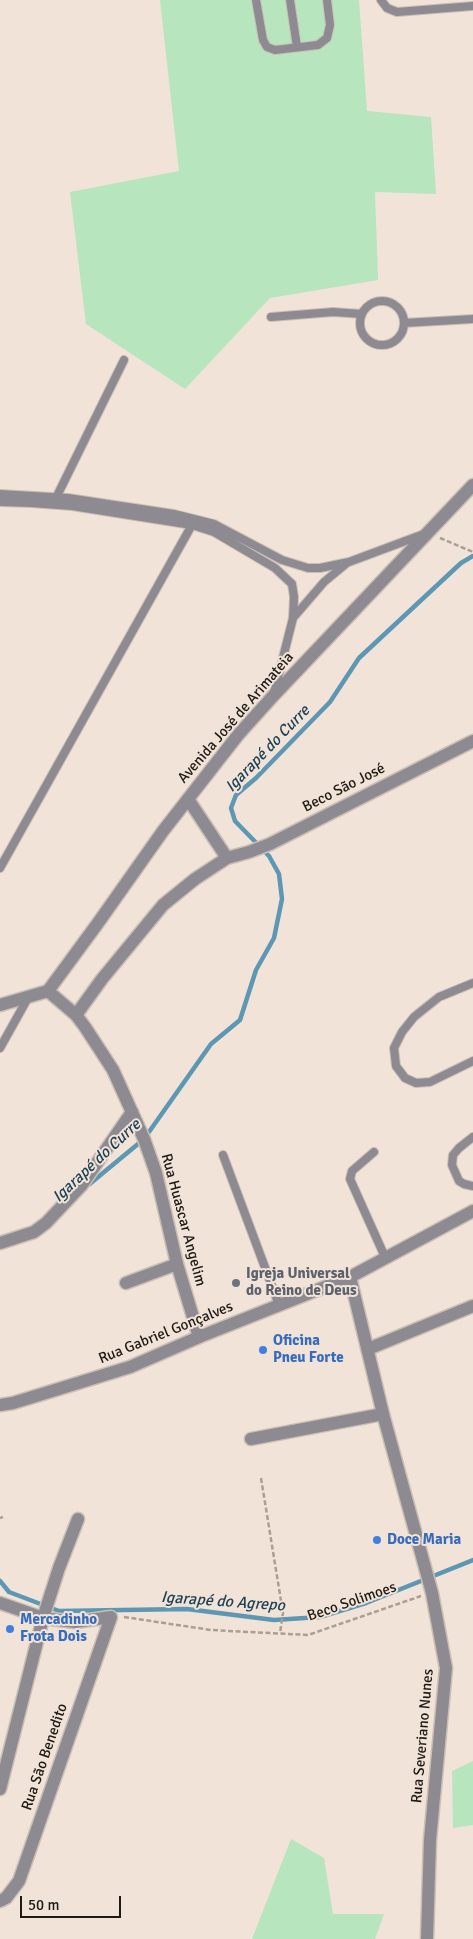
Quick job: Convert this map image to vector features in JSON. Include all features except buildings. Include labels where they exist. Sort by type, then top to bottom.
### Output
[{"type":"street","name":"Avenida José de Arimateia","points":[[48,991],[163,831],[238,735],[473,485]]},
{"type":"street","name":"Beco São José","points":[[76,1015],[102,979],[163,905],[195,879],[227,858],[270,844],[473,741]]},
{"type":"street","points":[[188,799],[227,858]]},
{"type":"street","points":[[0,1005],[48,991]]},
{"type":"street","name":"Rua Huascar Angelim","points":[[48,991],[76,1015],[85,1026],[113,1070],[144,1139],[156,1172],[177,1264],[199,1338]]},
{"type":"street","points":[[0,1243],[34,1232],[46,1223],[81,1186],[132,1112]]},
{"type":"street","name":"Rua Gabriel Gonçalves","points":[[0,1405],[13,1403],[130,1367],[350,1277],[473,1211]]},
{"type":"street","points":[[126,1283],[177,1264]]},
{"type":"street","name":"Rua Severiano Nunes","points":[[350,1277],[383,1414],[431,1590],[446,1668],[444,1708],[430,1840],[427,1939]]},
{"type":"street","points":[[368,1350],[473,1306]]},
{"type":"street","points":[[251,1439],[383,1414]]},
{"type":"street","points":[[0,1790],[43,1618],[59,1568],[78,1519]]},
{"type":"street","points":[[0,1603],[43,1618],[75,1622],[111,1617]]},
{"type":"street","name":"Rua São Benedito","points":[[0,1900],[6,1898],[19,1881],[111,1617]]},
{"type":"lane","points":[[256,0],[263,40],[267,47],[275,50],[318,45],[327,38],[330,25],[328,0]]},
{"type":"lane","points":[[290,0],[297,47]]},
{"type":"lane","points":[[381,0],[387,8],[397,12],[473,6]]},
{"type":"lane","points":[[374,302],[391,303],[398,308],[402,315],[404,323],[402,331],[390,343],[373,343],[361,331],[360,322],[362,314],[374,302]]},
{"type":"lane","points":[[271,318],[333,312],[362,314]]},
{"type":"lane","points":[[404,323],[473,319]]},
{"type":"lane","points":[[54,501],[124,360]]},
{"type":"lane","points":[[0,494],[218,525],[273,555],[304,568],[320,568],[349,562],[428,533]]},
{"type":"lane","points":[[0,502],[54,501]]},
{"type":"lane","points":[[193,522],[276,568],[289,580],[294,589],[292,618],[274,695]]},
{"type":"lane","points":[[0,868],[193,522]]},
{"type":"lane","points":[[292,618],[324,582],[349,562]]},
{"type":"lane","points":[[473,982],[439,997],[414,1016],[402,1032],[394,1048],[396,1066],[406,1078],[416,1083],[430,1082],[473,1061]]},
{"type":"lane","points":[[0,1048],[29,996]]},
{"type":"lane","points":[[473,1137],[453,1155],[452,1165],[459,1181],[473,1186]]},
{"type":"lane","points":[[374,1152],[352,1172],[350,1179],[385,1257]]},
{"type":"lane","points":[[223,1155],[279,1305]]},
{"type":"path","points":[[428,533],[473,552]]},
{"type":"path","points":[[261,1478],[283,1613],[280,1633]]},
{"type":"path","name":"Beco Solimoes","points":[[111,1617],[126,1617],[210,1630],[308,1635],[431,1590]]},
{"type":"green space","points":[[160,0],[359,0],[367,111],[431,117],[436,194],[375,192],[378,280],[270,298],[185,389],[86,324],[70,192],[179,171]]},
{"type":"green space","points":[[473,1761],[473,1825],[453,1828],[452,1771]]},
{"type":"green space","points":[[291,1839],[324,1858],[333,1914],[384,1914],[375,1939],[252,1939]]},
{"type":"waterway","name":"Igarapé do Curre","points":[[86,1187],[144,1139],[211,1044],[240,1020],[256,970],[274,938],[282,899],[279,874],[269,856],[235,821],[231,808],[236,795],[256,778],[330,702],[359,658],[461,563],[473,556]]},
{"type":"waterway","name":"Igarapé do Agrepo","points":[[0,1581],[9,1592],[59,1611],[187,1609],[274,1620],[320,1617],[366,1603],[473,1560]]},
{"type":"place","name":"Igreja Universal do Reino de Deus","points":[[236,1283]]},
{"type":"place","name":"Oficina Pneu Forte","points":[[263,1350]]},
{"type":"place","name":"Doce Maria","points":[[377,1540]]},
{"type":"place","name":"Mercadinho Frota Dois","points":[[10,1629]]}]
